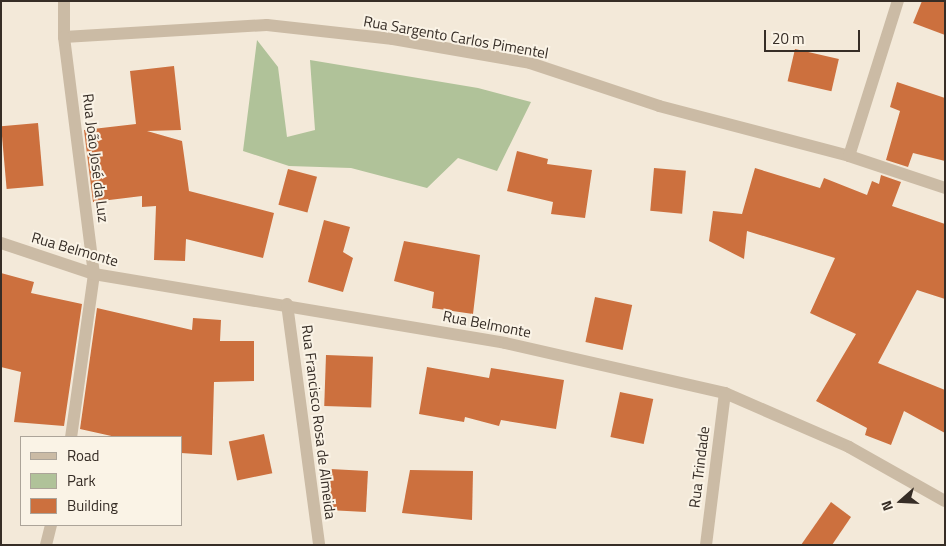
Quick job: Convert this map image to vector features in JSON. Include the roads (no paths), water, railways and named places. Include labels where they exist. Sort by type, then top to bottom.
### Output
[{"type":"street","name":"Rua João José da Luz","points":[[64,1],[64,37],[94,274],[70,436]]},
{"type":"street","points":[[849,156],[898,1]]},
{"type":"street","name":"Rua Sargento Carlos Pimentel","points":[[64,37],[267,25],[394,38],[530,63],[659,106],[849,156],[945,188]]},
{"type":"street","name":"Rua Belmonte","points":[[1,243],[94,274],[287,304],[506,343],[725,393],[850,447],[945,501]]},
{"type":"street","name":"Rua Francisco Rosa de Almeida","points":[[287,304],[319,545]]},
{"type":"street","name":"Rua Trindade","points":[[706,545],[725,393]]},
{"type":"street","points":[[46,545],[51,526]]}]
